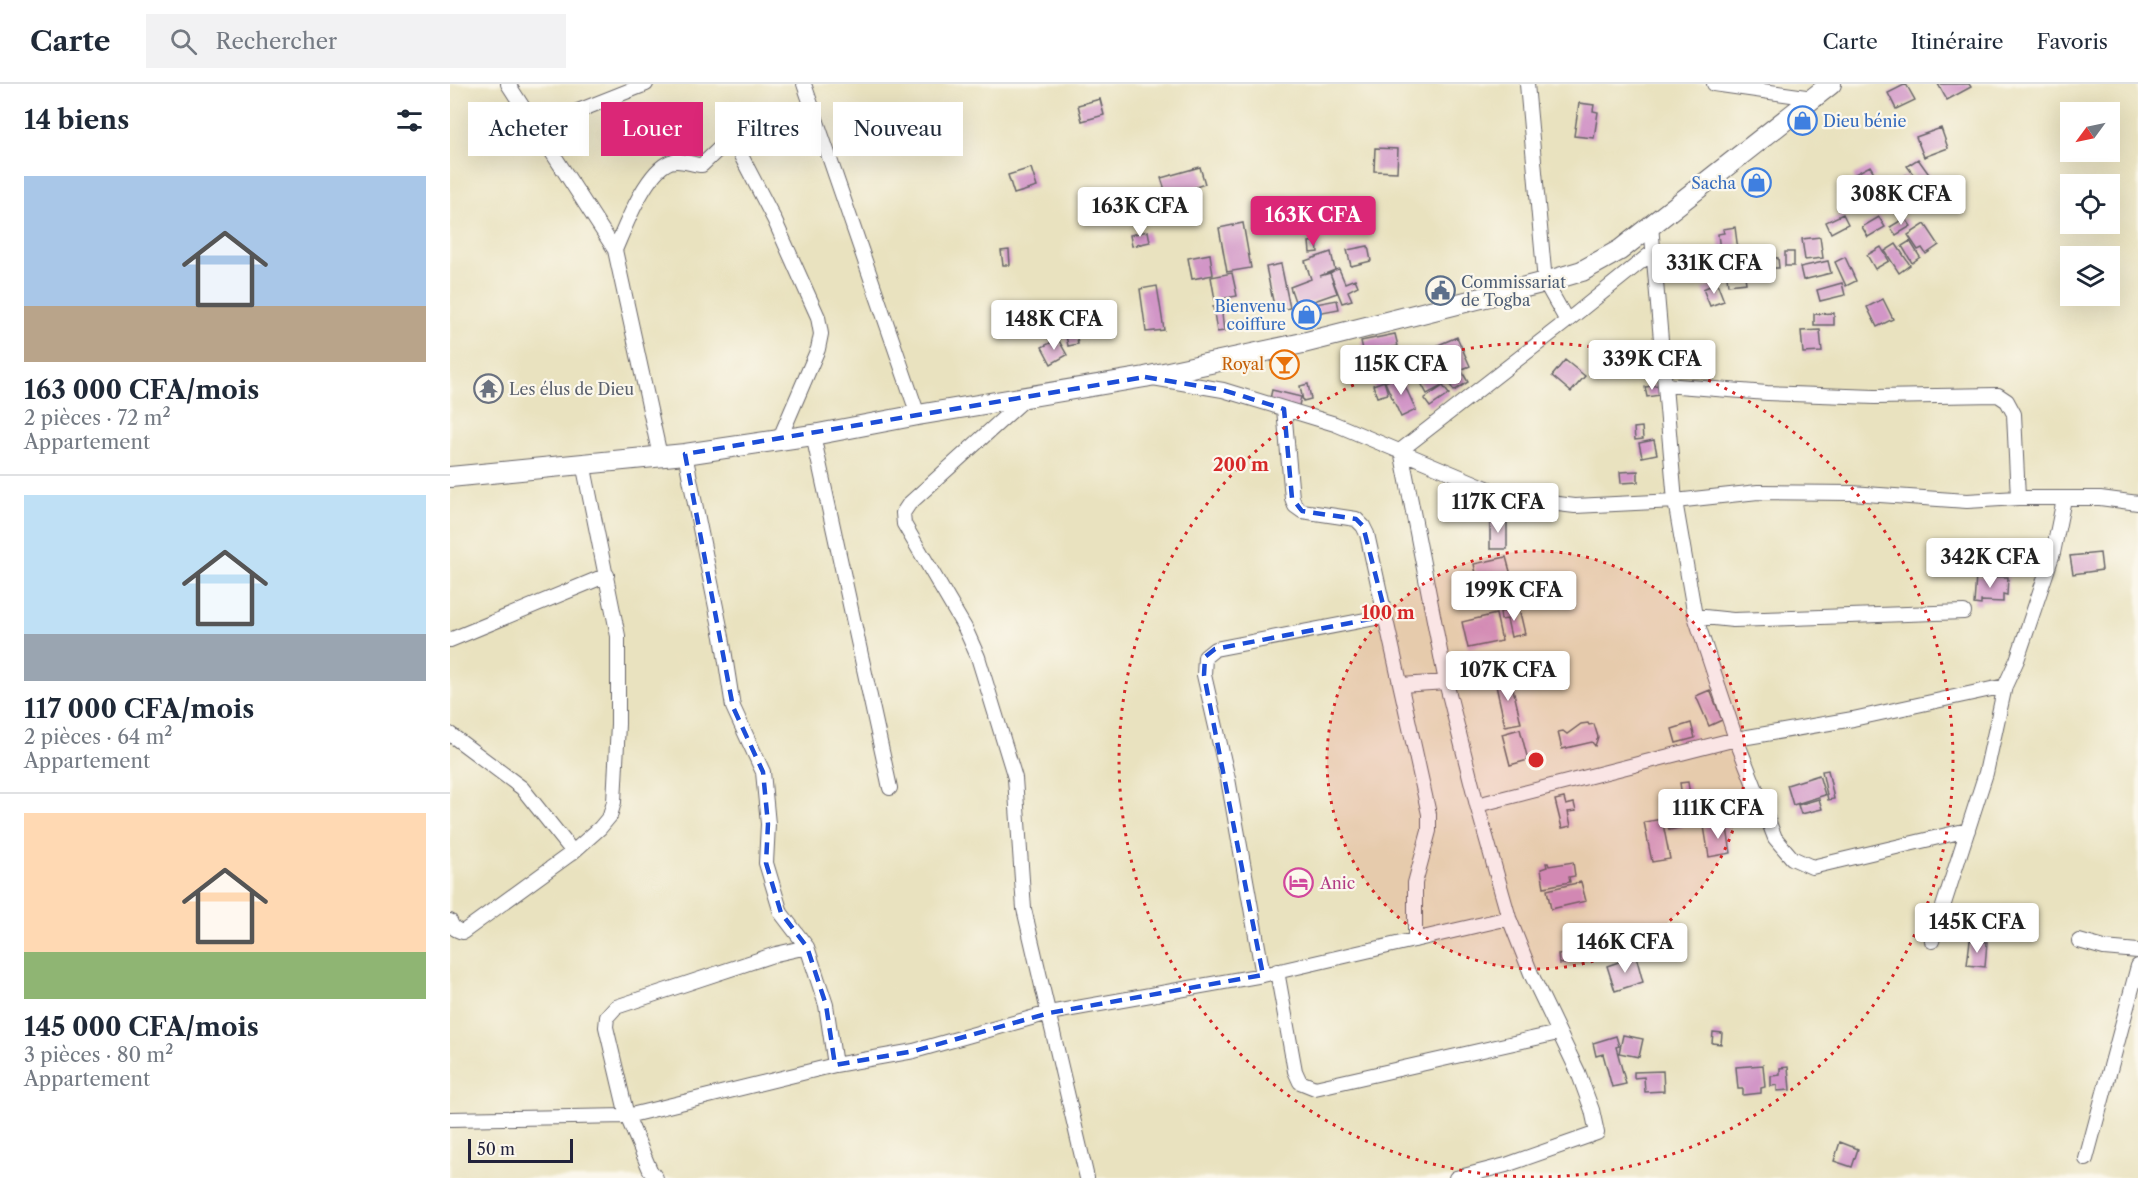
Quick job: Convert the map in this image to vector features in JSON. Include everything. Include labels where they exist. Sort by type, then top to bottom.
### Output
[{"type":"street","points":[[508,84],[519,102]]},
{"type":"street","points":[[589,105],[627,88],[646,84]]},
{"type":"street","points":[[804,84],[918,415]]},
{"type":"street","points":[[1527,84],[1545,282],[1567,321]]},
{"type":"street","points":[[1714,84],[1813,98]]},
{"type":"street","points":[[450,477],[685,454],[813,435],[1145,377],[1303,343],[1545,282],[1582,271],[1602,262],[1831,84]]},
{"type":"street","points":[[615,250],[643,190],[659,169],[669,162],[678,160],[702,165],[726,142],[732,141],[774,219],[814,306],[821,334],[818,349],[779,440]]},
{"type":"street","points":[[553,156],[615,250],[660,456]]},
{"type":"street","points":[[1652,225],[1675,501],[1695,616],[1736,739],[1775,838],[1792,858],[1812,867],[1968,830]]},
{"type":"street","points":[[1401,450],[1654,250]]},
{"type":"street","points":[[1145,377],[1223,390],[1335,424],[1494,491],[1533,501],[1575,506],[1675,501],[1758,492],[1851,493],[1967,501],[2018,498],[2064,500],[2100,498],[2138,503]]},
{"type":"street","points":[[1665,385],[1767,393],[1875,397],[1998,395],[2007,401],[2014,414],[2018,498]]},
{"type":"street","points":[[1026,398],[909,504],[903,513],[904,524],[965,628],[978,657],[1015,778],[1024,909],[1087,1178]]},
{"type":"street","points":[[1284,409],[1292,498],[1295,506],[1302,511],[1356,519],[1367,534],[1429,814],[1429,831],[1415,883],[1415,940]]},
{"type":"street","points":[[813,435],[890,789]]},
{"type":"street","points":[[1401,450],[1446,682],[1477,806],[1509,918],[1532,976],[1578,1072],[1592,1110],[1597,1133],[1516,1161],[1456,1178]]},
{"type":"street","points":[[685,454],[722,637],[733,707],[763,772],[768,824],[766,863],[781,914],[807,947],[826,1005],[835,1065]]},
{"type":"street","points":[[450,921],[452,927],[463,932],[573,852],[610,816],[614,802],[618,724],[618,636],[583,463]]},
{"type":"street","points":[[1932,941],[1986,772],[2005,686],[2017,660],[2042,590],[2053,553],[2064,500]]},
{"type":"street","points":[[450,640],[607,575]]},
{"type":"street","points":[[1695,616],[1733,620],[1964,612]]},
{"type":"street","points":[[1263,975],[1228,779],[1204,675],[1205,657],[1215,650],[1386,616]]},
{"type":"street","points":[[1401,685],[1446,682]]},
{"type":"street","points":[[1477,806],[1736,739],[1853,719],[1963,697],[2005,686]]},
{"type":"street","points":[[451,736],[522,788],[573,852]]},
{"type":"street","points":[[450,1119],[627,1116],[835,1065],[914,1051],[1049,1013],[1263,975],[1509,918]]},
{"type":"street","points":[[2079,941],[2104,948],[2138,951]]},
{"type":"street","points":[[656,1178],[650,1170],[627,1116],[606,1027],[607,1017],[616,1007],[776,954],[807,947]]},
{"type":"street","points":[[2086,1159],[2138,966]]},
{"type":"street","points":[[1277,972],[1294,1071],[1300,1082],[1315,1088],[1558,1033]]},
{"type":"highlighted area","points":[[1145,377],[1223,390],[1284,409],[1292,498],[1302,511],[1356,519],[1363,526],[1386,616],[1215,649],[1205,657],[1204,675],[1263,975],[1049,1013],[914,1051],[835,1065],[826,1005],[807,947],[781,913],[766,863],[768,824],[763,772],[733,707],[685,454]]},
{"type":"building","points":[[1906,84],[1915,100],[1896,109],[1888,93]]},
{"type":"building","points":[[1938,84],[1969,84],[1971,87],[1947,100]]},
{"type":"building","points":[[1100,99],[1104,115],[1082,121],[1078,105]]},
{"type":"building","points":[[1579,103],[1594,105],[1593,111],[1598,112],[1594,138],[1574,136]]},
{"type":"building","points":[[1941,128],[1948,148],[1924,157],[1916,137]]},
{"type":"building","points":[[1375,148],[1398,149],[1397,172],[1374,171]]},
{"type":"building","points":[[1918,159],[1931,177],[1921,185],[1907,166]]},
{"type":"building","points":[[1870,166],[1876,176],[1858,186],[1853,175]]},
{"type":"building","points":[[1200,167],[1205,184],[1167,196],[1161,178]]},
{"type":"building","points":[[1031,168],[1037,187],[1014,194],[1008,175]]},
{"type":"building","points":[[1906,175],[1913,187],[1897,198],[1889,185]]},
{"type":"building","points":[[1843,214],[1848,224],[1831,233],[1826,222]]},
{"type":"building","points":[[1879,217],[1885,227],[1868,237],[1862,227]]},
{"type":"building","points":[[1905,218],[1911,226],[1896,235],[1890,227]]},
{"type":"building","points":[[1243,223],[1251,268],[1227,272],[1219,228]]},
{"type":"building","points":[[1925,224],[1939,245],[1926,254],[1922,248],[1918,250],[1908,235]]},
{"type":"building","points":[[1735,227],[1739,258],[1742,257],[1746,283],[1728,285],[1725,259],[1721,259],[1718,234],[1724,233],[1723,229]]},
{"type":"building","points":[[1148,231],[1150,242],[1132,246],[1130,235]]},
{"type":"building","points":[[1820,237],[1823,258],[1805,260],[1802,239]]},
{"type":"building","points":[[1317,241],[1318,252],[1310,253],[1309,242]]},
{"type":"building","points":[[1910,241],[1920,257],[1912,263],[1902,246]]},
{"type":"building","points":[[1896,244],[1910,265],[1899,273],[1885,251]]},
{"type":"building","points":[[1368,246],[1371,261],[1351,266],[1347,250]]},
{"type":"building","points":[[1881,247],[1889,261],[1875,269],[1867,255]]},
{"type":"building","points":[[1009,250],[1010,265],[1003,265],[1001,251]]},
{"type":"building","points":[[1331,252],[1335,270],[1320,276],[1330,273],[1337,293],[1297,307],[1290,287],[1311,279],[1305,261]]},
{"type":"building","points":[[1785,252],[1794,252],[1794,266],[1785,266]]},
{"type":"building","points":[[1210,254],[1213,275],[1192,279],[1188,258]]},
{"type":"building","points":[[1764,257],[1778,258],[1779,268],[1764,268]]},
{"type":"building","points":[[1845,257],[1856,281],[1846,286],[1835,262]]},
{"type":"building","points":[[1828,261],[1831,273],[1803,280],[1800,267]]},
{"type":"building","points":[[1281,264],[1290,308],[1275,311],[1266,267]]},
{"type":"building","points":[[1339,269],[1345,283],[1355,279],[1358,286],[1348,291],[1352,300],[1342,303],[1330,273]]},
{"type":"building","points":[[1232,273],[1237,296],[1215,300],[1211,277]]},
{"type":"building","points":[[1717,283],[1724,301],[1710,306],[1703,289]]},
{"type":"building","points":[[1842,283],[1845,295],[1820,301],[1817,290]]},
{"type":"building","points":[[1157,286],[1164,330],[1146,332],[1140,289]]},
{"type":"building","points":[[1883,299],[1893,319],[1877,327],[1867,307]]},
{"type":"building","points":[[1337,300],[1339,309],[1312,314],[1310,305]]},
{"type":"building","points":[[1030,305],[1034,317],[1009,324],[1005,313]]},
{"type":"building","points":[[1221,305],[1224,331],[1217,332],[1213,306]]},
{"type":"building","points":[[1834,313],[1834,325],[1814,325],[1814,314]]},
{"type":"building","points":[[1075,328],[1078,344],[1068,346],[1065,330]]},
{"type":"building","points":[[1820,330],[1822,352],[1803,353],[1801,331]]},
{"type":"building","points":[[1395,334],[1398,346],[1364,354],[1361,341]]},
{"type":"building","points":[[1457,337],[1470,366],[1448,375],[1436,346]]},
{"type":"building","points":[[1058,339],[1067,355],[1051,364],[1042,347]]},
{"type":"building","points":[[1294,355],[1296,367],[1273,372],[1271,359]]},
{"type":"building","points":[[1430,359],[1444,385],[1427,394],[1413,368]]},
{"type":"building","points":[[1565,360],[1585,376],[1571,392],[1552,376]]},
{"type":"building","points":[[1461,370],[1468,382],[1454,391],[1446,379]]},
{"type":"building","points":[[1400,375],[1416,410],[1401,417],[1385,382]]},
{"type":"building","points":[[1384,381],[1388,394],[1377,397],[1373,385]]},
{"type":"building","points":[[1308,384],[1311,399],[1303,401],[1300,386]]},
{"type":"building","points":[[1658,385],[1660,395],[1647,397],[1645,387]]},
{"type":"building","points":[[1443,386],[1449,394],[1430,407],[1424,399]]},
{"type":"building","points":[[1272,390],[1301,397],[1298,410],[1269,403]]},
{"type":"building","points":[[1642,427],[1643,439],[1635,440],[1634,428]]},
{"type":"building","points":[[1654,440],[1657,454],[1642,457],[1639,443]]},
{"type":"building","points":[[1638,471],[1638,482],[1621,483],[1620,472]]},
{"type":"building","points":[[1490,519],[1507,519],[1507,549],[1490,549]]},
{"type":"building","points":[[2100,553],[2102,570],[2073,574],[2070,556]]},
{"type":"building","points":[[1506,557],[1511,575],[1478,583],[1474,564]]},
{"type":"building","points":[[1976,576],[2008,577],[2007,595],[2003,594],[2003,602],[1981,601],[1981,605],[1974,604]]},
{"type":"building","points":[[1519,608],[1525,634],[1511,637],[1507,619],[1501,620],[1500,612]]},
{"type":"building","points":[[1496,614],[1502,641],[1468,648],[1462,622]]},
{"type":"building","points":[[1507,679],[1508,682],[1511,680],[1521,723],[1505,726],[1495,681]]},
{"type":"building","points":[[1710,690],[1722,720],[1709,726],[1696,696]]},
{"type":"building","points":[[1588,723],[1589,725],[1594,724],[1598,737],[1595,746],[1592,742],[1562,749],[1558,732],[1563,731],[1567,734],[1581,724]]},
{"type":"building","points":[[1691,723],[1695,738],[1676,743],[1672,729]]},
{"type":"building","points":[[1520,729],[1528,760],[1510,765],[1502,734]]},
{"type":"building","points":[[1828,770],[1834,799],[1828,800],[1822,771]]},
{"type":"building","points":[[1819,775],[1825,795],[1793,805],[1787,785]]},
{"type":"building","points":[[1688,782],[1692,809],[1684,810],[1680,783]]},
{"type":"building","points":[[1564,798],[1566,805],[1574,803],[1576,811],[1568,812],[1571,826],[1562,828],[1555,800]]},
{"type":"building","points":[[1819,799],[1822,809],[1801,814],[1798,805]]},
{"type":"building","points":[[1680,810],[1683,827],[1669,830],[1665,813]]},
{"type":"building","points":[[1691,811],[1694,823],[1687,824],[1685,813]]},
{"type":"building","points":[[1662,819],[1670,859],[1652,862],[1644,822]]},
{"type":"building","points":[[1726,822],[1731,853],[1709,857],[1704,826]]},
{"type":"building","points":[[1573,862],[1575,876],[1569,877],[1570,882],[1544,887],[1541,869],[1547,867],[1546,863],[1549,866]]},
{"type":"building","points":[[1581,882],[1586,901],[1551,909],[1547,890]]},
{"type":"building","points":[[1968,928],[1979,929],[1978,937],[1967,935]]},
{"type":"building","points":[[1970,940],[1987,942],[1985,967],[1967,965]]},
{"type":"building","points":[[1569,953],[1569,963],[1559,964],[1558,954]]},
{"type":"building","points":[[1636,956],[1643,982],[1615,991],[1607,966]]},
{"type":"building","points":[[1713,1032],[1722,1033],[1721,1044],[1712,1043]]},
{"type":"building","points":[[1623,1035],[1643,1039],[1639,1057],[1619,1053]]},
{"type":"building","points":[[1616,1036],[1619,1046],[1616,1047],[1626,1084],[1612,1087],[1603,1054],[1596,1056],[1593,1043]]},
{"type":"building","points":[[1763,1065],[1765,1087],[1761,1088],[1761,1093],[1743,1095],[1743,1089],[1738,1089],[1736,1067]]},
{"type":"building","points":[[1788,1067],[1790,1090],[1777,1091],[1777,1085],[1771,1086],[1771,1076],[1780,1075],[1780,1068]]},
{"type":"building","points":[[1663,1071],[1664,1091],[1645,1092],[1644,1077],[1634,1078],[1634,1072]]},
{"type":"building","points":[[1840,1142],[1858,1149],[1852,1167],[1834,1161]]},
{"type":"place","name":"Dieu bénie","points":[[1802,121]]},
{"type":"place","name":"Sacha","points":[[1757,183]]},
{"type":"place","name":"Commissariat de Togba","points":[[1440,291]]},
{"type":"place","name":"Bienvenu coiffure","points":[[1307,315]]},
{"type":"place","name":"Royal","points":[[1285,364]]},
{"type":"place","name":"Les élus de Dieu","points":[[488,389]]},
{"type":"place","name":"Anic","points":[[1299,883]]}]
